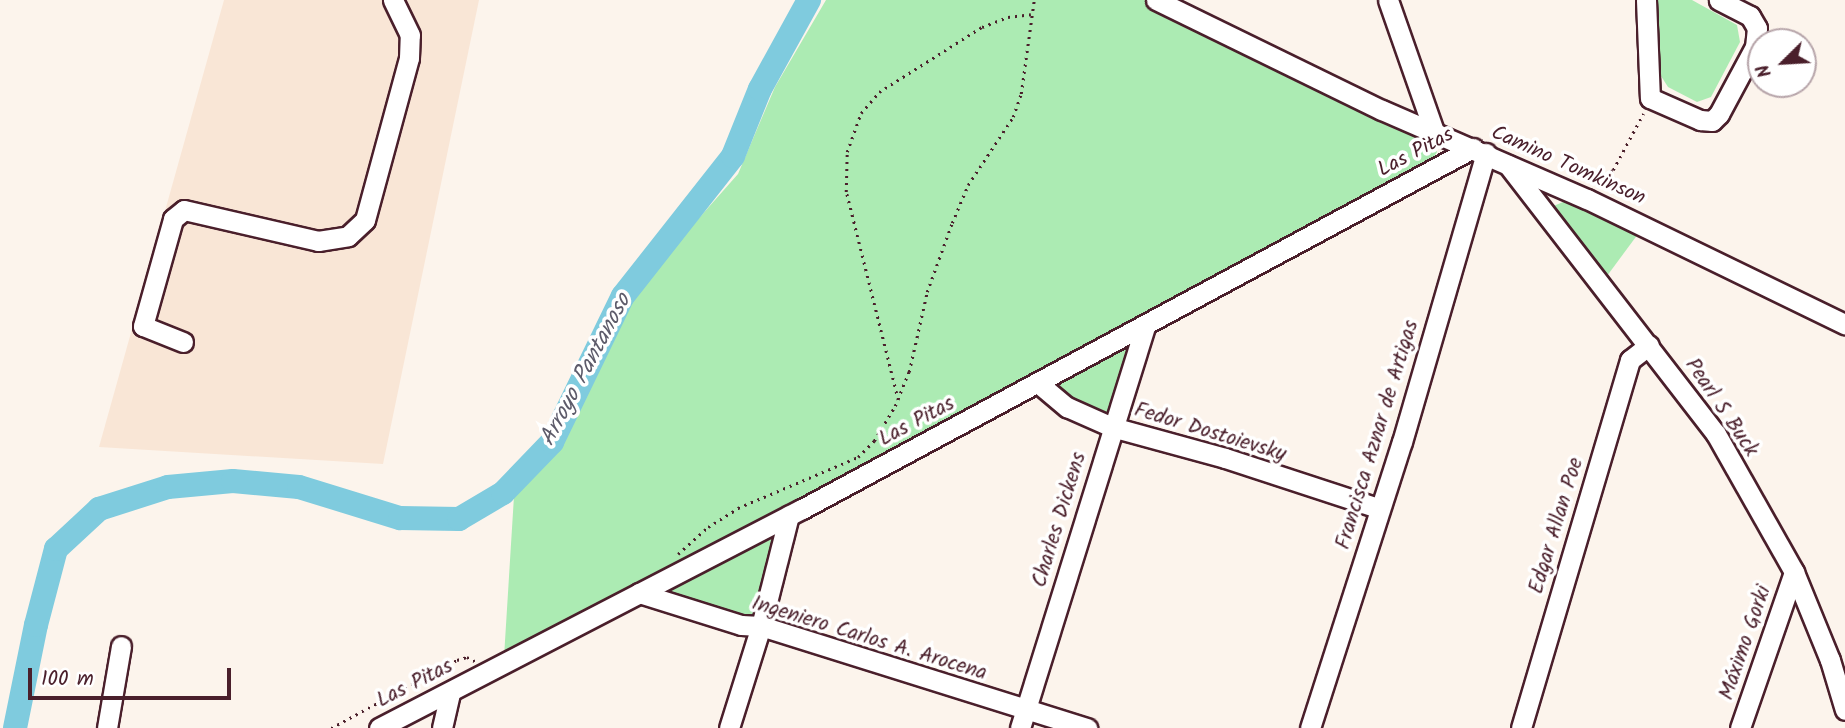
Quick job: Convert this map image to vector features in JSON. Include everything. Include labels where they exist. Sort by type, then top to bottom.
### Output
[{"type":"street","points":[[183,342],[144,326],[173,219],[184,210],[318,241],[348,236],[365,220],[410,58],[410,35],[393,0]]},
{"type":"street","name":"Camino Tomkinson","points":[[1156,0],[1382,110],[1587,199],[1845,324]]},
{"type":"street","points":[[1388,0],[1434,131]]},
{"type":"street","points":[[1646,0],[1650,98],[1700,120],[1712,121],[1719,114],[1755,47],[1757,28],[1749,16],[1719,0]]},
{"type":"street","name":"Las Pitas","points":[[379,728],[1480,151]]},
{"type":"street","name":"Francisca Aznar de Artigas","points":[[1310,728],[1378,508],[1402,442],[1480,151]]},
{"type":"street","name":"Pearl S Buck","points":[[1506,163],[1716,434],[1794,572],[1830,660],[1845,710]]},
{"type":"street","name":"Charles Dickens","points":[[1023,719],[1145,327]]},
{"type":"street","name":"Edgar Allan Poe","points":[[1521,728],[1630,360],[1649,345]]},
{"type":"street","name":"Fedor Dostoievsky","points":[[1038,383],[1067,407],[1112,427],[1225,458],[1378,508]]},
{"type":"street","points":[[729,728],[761,626],[789,515]]},
{"type":"street","name":"Máximo Gorki","points":[[1740,728],[1794,572]]},
{"type":"street","name":"Ingeniero Carlos A. Arocena","points":[[639,593],[741,625],[761,626],[1023,719],[1087,728]]},
{"type":"street","points":[[107,728],[121,646]]},
{"type":"street","points":[[442,728],[450,692]]},
{"type":"path","points":[[673,558],[708,527],[738,508],[858,457],[874,441],[898,400],[909,372],[928,292],[952,223],[968,186],[1013,117],[1021,94],[1034,0]]},
{"type":"path","points":[[898,400],[846,192],[847,152],[861,113],[879,93],[982,27],[1008,17],[1031,14]]},
{"type":"path","points":[[1587,199],[1598,179],[1616,165],[1650,98]]},
{"type":"path","points":[[331,728],[457,660],[467,657],[485,660]]},
{"type":"shaded area","points":[[224,0],[479,0],[383,464],[99,447]]},
{"type":"green space","points":[[826,0],[1152,0],[1434,140],[1437,152],[1432,160],[504,657],[514,496],[556,439],[581,381],[634,297],[669,252],[738,174],[775,87]]},
{"type":"green space","points":[[1655,0],[1692,0],[1737,25],[1740,42],[1711,97],[1697,102],[1668,87],[1661,76]]},
{"type":"green space","points":[[1568,200],[1638,234],[1604,280],[1551,207]]},
{"type":"green space","points":[[1127,339],[1132,344],[1108,416],[1064,398],[1055,387],[1055,381]]},
{"type":"green space","points":[[777,528],[756,614],[741,619],[669,596],[666,589]]},
{"type":"waterway","name":"Arroyo Pantanoso","points":[[15,728],[36,625],[56,549],[99,509],[168,487],[233,481],[299,487],[400,518],[459,519],[503,493],[552,442],[623,296],[733,156],[760,89],[809,0]]}]
